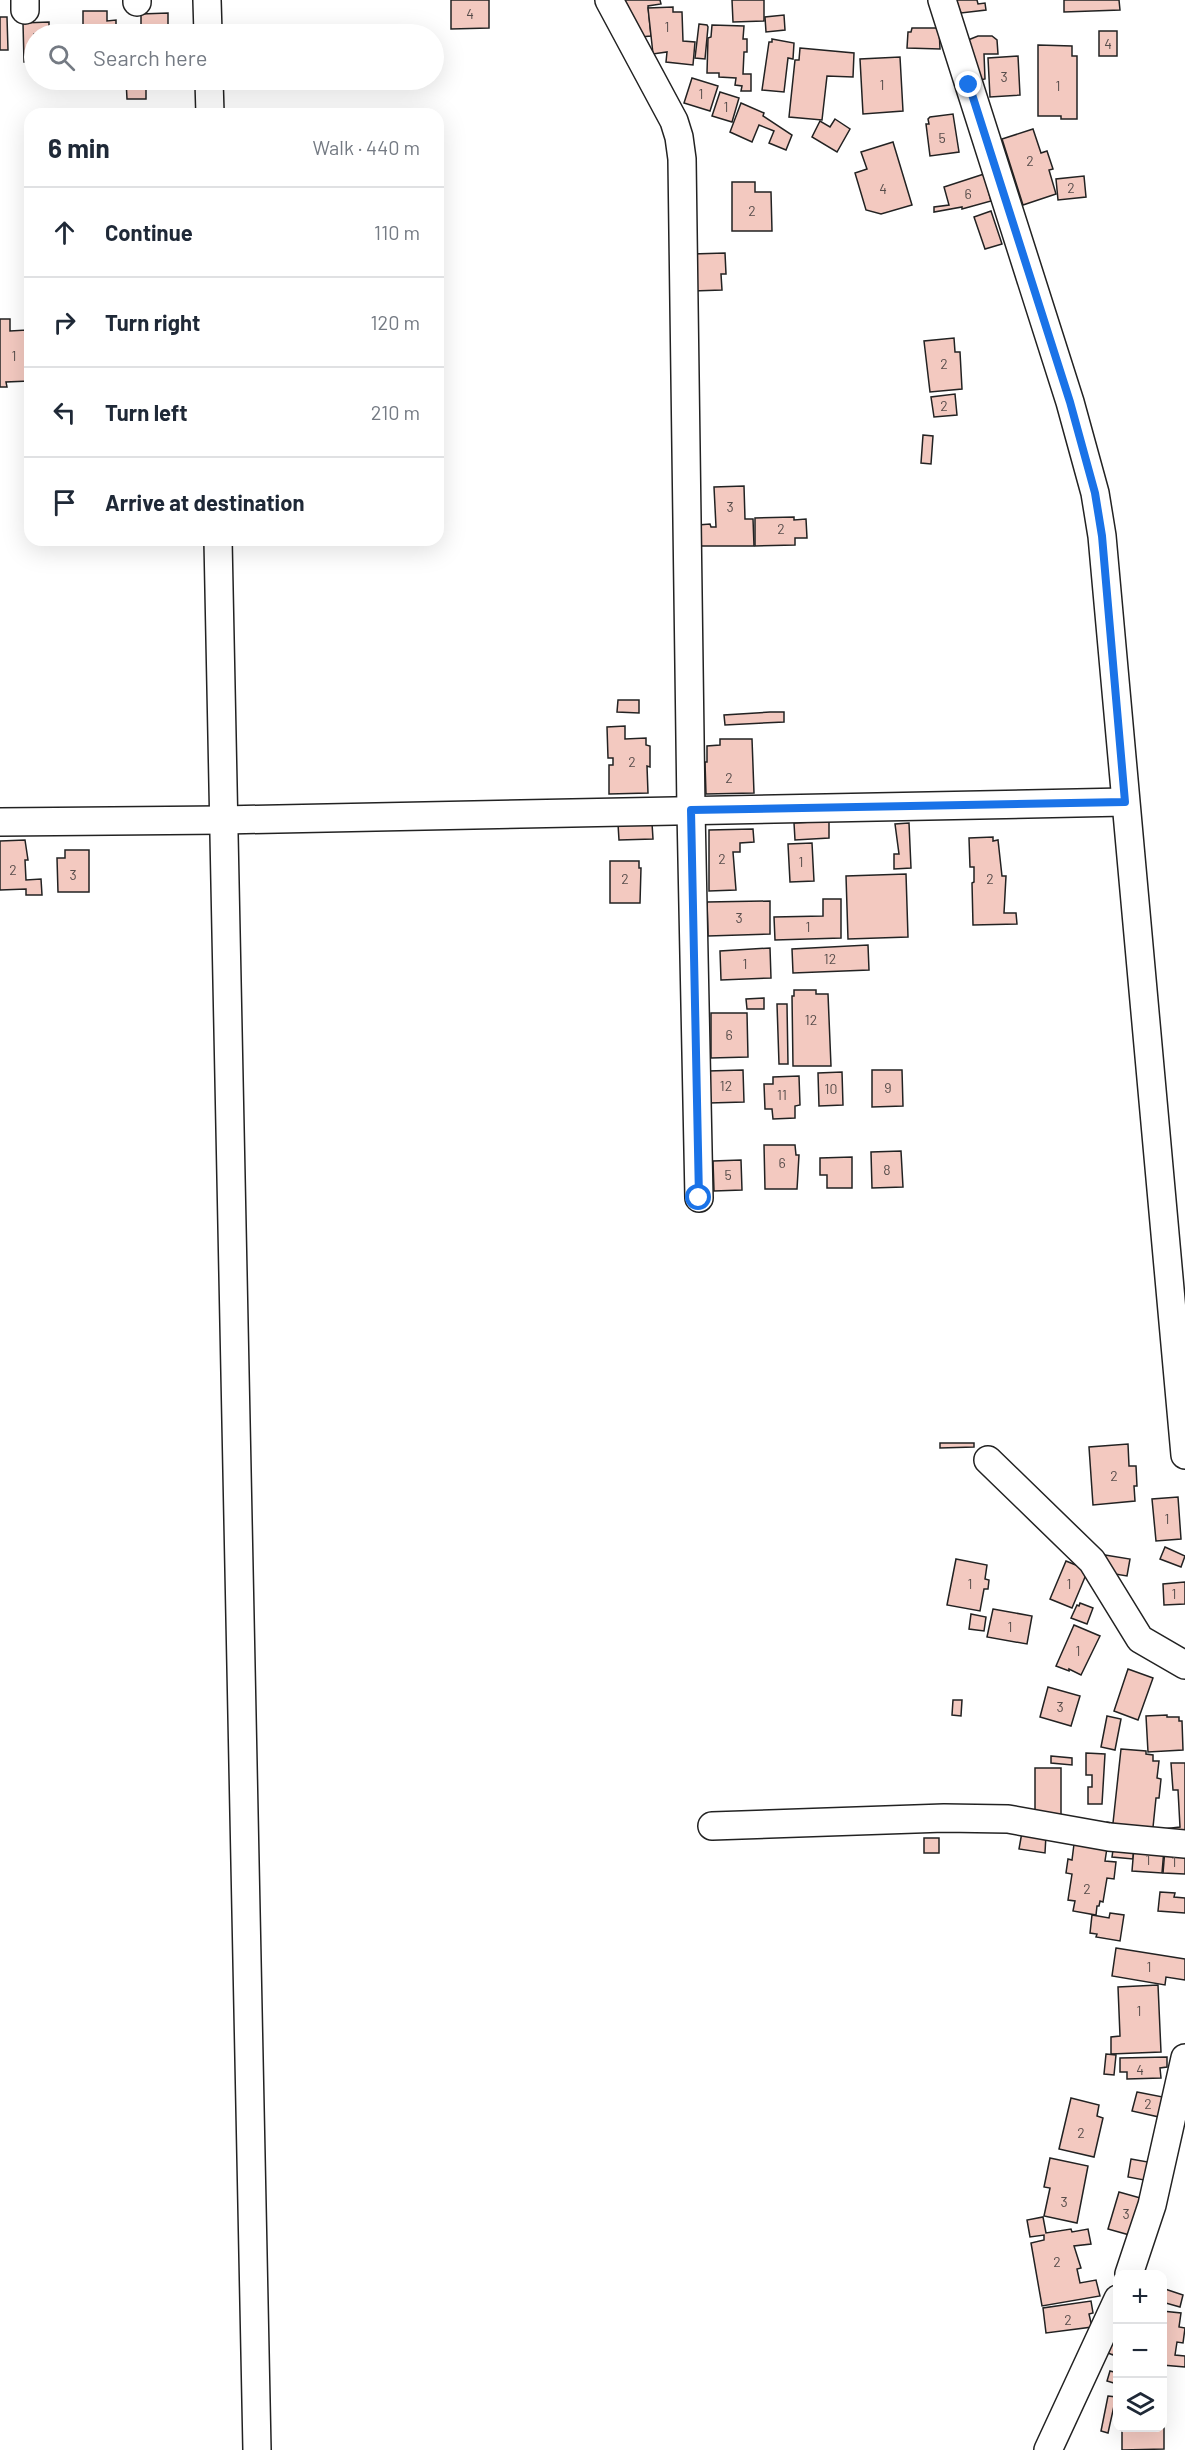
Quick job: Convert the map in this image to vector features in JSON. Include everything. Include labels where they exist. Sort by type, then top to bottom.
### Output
[{"type":"street","points":[[207,0],[208,24]]},
{"type":"street","points":[[609,0],[674,121],[680,137],[682,159],[699,1198]]},
{"type":"street","points":[[942,0],[1070,402],[1095,493],[1102,536],[1185,1455]]},
{"type":"street","points":[[209,90],[210,108]]},
{"type":"street","points":[[218,546],[257,2450]]},
{"type":"street","points":[[0,822],[223,820],[1125,802]]},
{"type":"street","points":[[988,1460],[1092,1561],[1140,1639],[1185,1665]]},
{"type":"street","points":[[712,1826],[944,1818],[1008,1819],[1109,1837],[1185,1844]]},
{"type":"street","points":[[1130,2270],[1152,2205],[1182,2091],[1185,2058]]},
{"type":"street","points":[[1048,2450],[1113,2310]]},
{"type":"building","points":[[451,0],[489,0],[489,28],[451,29]]},
{"type":"building","points":[[620,0],[660,0],[661,4],[648,6],[651,36],[640,37],[634,32],[628,6],[622,7]]},
{"type":"building","points":[[732,0],[764,0],[764,21],[733,22]]},
{"type":"building","points":[[956,0],[977,0],[978,4],[985,3],[986,10],[961,13]]},
{"type":"building","points":[[1064,0],[1119,0],[1120,10],[1064,12]]},
{"type":"building","points":[[673,7],[673,12],[682,12],[683,41],[695,42],[693,65],[666,62],[667,52],[653,54],[648,8]]},
{"type":"building","points":[[83,11],[107,11],[107,21],[116,20],[116,24],[83,24]]},
{"type":"building","points":[[168,13],[168,24],[141,24],[141,14]]},
{"type":"building","points":[[784,15],[785,30],[766,32],[765,17]]},
{"type":"building","points":[[0,17],[7,17],[8,50],[0,50]]},
{"type":"building","points":[[49,22],[49,24],[24,24],[24,62],[23,23]]},
{"type":"building","points":[[699,24],[708,27],[705,59],[695,58]]},
{"type":"building","points":[[712,25],[744,26],[743,39],[747,39],[747,52],[744,52],[743,74],[751,74],[751,91],[741,91],[742,86],[735,85],[736,78],[719,77],[719,73],[707,73],[708,38],[711,37]]},
{"type":"building","points":[[912,28],[939,28],[940,49],[907,48],[908,32],[911,32]]},
{"type":"building","points":[[1099,31],[1117,31],[1117,56],[1099,56]]},
{"type":"building","points":[[978,36],[992,36],[997,40],[998,54],[984,54],[985,79],[980,80],[968,40]]},
{"type":"building","points":[[772,39],[794,43],[793,59],[788,58],[784,92],[762,90],[769,42],[772,42]]},
{"type":"building","points":[[1038,45],[1072,46],[1072,56],[1077,56],[1077,119],[1038,116]]},
{"type":"building","points":[[800,48],[854,53],[853,77],[827,76],[822,120],[789,117],[795,60],[799,60]]},
{"type":"building","points":[[1018,56],[1020,95],[990,97],[988,58]]},
{"type":"building","points":[[900,57],[903,111],[863,114],[860,59]]},
{"type":"building","points":[[692,78],[718,86],[710,111],[684,103]]},
{"type":"building","points":[[127,90],[146,90],[146,99],[127,99]]},
{"type":"building","points":[[720,92],[739,98],[732,122],[712,116]]},
{"type":"building","points":[[741,103],[764,113],[763,116],[792,135],[786,150],[769,143],[774,131],[759,125],[752,142],[730,132]]},
{"type":"building","points":[[953,114],[959,152],[930,156],[926,124],[929,124],[928,119]]},
{"type":"building","points":[[835,119],[850,129],[837,152],[812,137],[820,121],[830,127]]},
{"type":"building","points":[[1033,129],[1041,153],[1047,151],[1053,169],[1049,170],[1056,194],[1023,205],[1002,139]]},
{"type":"building","points":[[893,142],[912,205],[881,214],[866,210],[855,173],[867,169],[861,152]]},
{"type":"building","points":[[984,174],[991,201],[962,209],[962,207],[934,212],[934,207],[949,205],[944,187]]},
{"type":"building","points":[[1084,176],[1086,197],[1058,200],[1056,179]]},
{"type":"building","points":[[732,182],[755,182],[755,192],[771,192],[772,231],[732,231]]},
{"type":"building","points":[[991,211],[1002,244],[985,249],[974,217]]},
{"type":"building","points":[[725,253],[726,274],[721,274],[722,290],[693,291],[692,254]]},
{"type":"building","points":[[0,319],[10,319],[10,331],[24,330],[24,381],[6,382],[7,387],[0,387]]},
{"type":"building","points":[[954,338],[955,352],[960,352],[962,389],[930,392],[924,341]]},
{"type":"building","points":[[955,394],[957,415],[934,417],[931,397]]},
{"type":"building","points":[[923,435],[933,436],[931,464],[921,463]]},
{"type":"building","points":[[744,486],[745,519],[753,519],[754,546],[699,546],[698,525],[710,524],[711,527],[716,527],[714,487]]},
{"type":"building","points":[[794,517],[794,520],[806,519],[807,538],[795,538],[795,545],[755,546],[755,518]]},
{"type":"building","points":[[618,700],[639,700],[639,713],[617,712]]},
{"type":"building","points":[[784,712],[784,722],[725,725],[724,715]]},
{"type":"building","points":[[625,726],[625,739],[646,738],[646,745],[650,746],[650,767],[647,766],[648,793],[609,794],[609,765],[613,765],[613,758],[608,758],[607,727]]},
{"type":"building","points":[[720,739],[752,739],[754,793],[706,794],[707,746],[720,745]]},
{"type":"building","points":[[829,821],[829,838],[795,840],[794,823]]},
{"type":"building","points":[[652,823],[653,839],[619,840],[618,824]]},
{"type":"building","points":[[909,823],[911,868],[894,869],[894,854],[899,854],[895,824]]},
{"type":"building","points":[[753,829],[754,842],[740,843],[740,852],[733,852],[736,890],[709,891],[709,830]]},
{"type":"building","points":[[993,837],[993,841],[998,840],[1002,876],[1006,876],[1004,913],[1016,913],[1017,924],[973,925],[974,867],[970,867],[969,838]]},
{"type":"building","points":[[25,840],[28,860],[25,860],[26,880],[41,879],[42,895],[26,895],[26,889],[0,890],[0,841]]},
{"type":"building","points":[[812,843],[814,881],[790,882],[788,844]]},
{"type":"building","points":[[65,850],[89,850],[89,892],[58,892],[57,858],[65,858]]},
{"type":"building","points":[[610,861],[639,861],[639,868],[641,868],[640,903],[610,903]]},
{"type":"building","points":[[906,874],[908,937],[848,939],[846,876]]},
{"type":"building","points":[[823,899],[841,899],[841,938],[775,940],[774,917],[823,916]]},
{"type":"building","points":[[770,901],[770,934],[708,936],[707,902]]},
{"type":"building","points":[[868,945],[869,970],[793,973],[792,949]]},
{"type":"building","points":[[770,948],[771,978],[721,980],[720,951]]},
{"type":"building","points":[[794,990],[816,990],[816,994],[828,994],[831,1066],[793,1066],[792,996],[794,996]]},
{"type":"building","points":[[764,998],[764,1009],[747,1009],[746,999]]},
{"type":"building","points":[[777,1004],[787,1004],[788,1064],[779,1064]]},
{"type":"building","points":[[711,1013],[747,1013],[748,1057],[711,1058]]},
{"type":"building","points":[[743,1070],[744,1102],[709,1103],[708,1071]]},
{"type":"building","points":[[872,1070],[902,1070],[903,1106],[872,1107]]},
{"type":"building","points":[[842,1072],[843,1105],[819,1106],[818,1073]]},
{"type":"building","points":[[799,1076],[800,1105],[795,1106],[795,1118],[773,1119],[772,1109],[765,1109],[764,1084],[773,1084],[773,1077]]},
{"type":"building","points":[[764,1145],[795,1145],[796,1155],[799,1155],[797,1189],[765,1189]]},
{"type":"building","points":[[901,1151],[903,1187],[872,1188],[871,1152]]},
{"type":"building","points":[[852,1157],[852,1188],[827,1188],[827,1175],[820,1175],[820,1158]]},
{"type":"building","points":[[741,1160],[742,1190],[714,1191],[713,1161]]},
{"type":"building","points":[[940,1443],[974,1443],[974,1447],[940,1448]]},
{"type":"building","points":[[1128,1444],[1129,1466],[1136,1466],[1135,1501],[1093,1505],[1089,1447]]},
{"type":"building","points":[[1178,1497],[1181,1539],[1156,1541],[1152,1499]]},
{"type":"building","points":[[1165,1547],[1185,1556],[1181,1567],[1160,1559]]},
{"type":"building","points":[[1105,1555],[1130,1559],[1127,1576],[1109,1573],[1104,1567]]},
{"type":"building","points":[[956,1559],[987,1565],[985,1579],[989,1580],[988,1589],[984,1589],[980,1611],[947,1605]]},
{"type":"building","points":[[1066,1561],[1088,1570],[1072,1608],[1050,1599]]},
{"type":"building","points":[[1185,1582],[1185,1604],[1164,1605],[1163,1584]]},
{"type":"building","points":[[1080,1603],[1093,1608],[1087,1624],[1071,1618]]},
{"type":"building","points":[[993,1609],[1032,1616],[1027,1644],[987,1637]]},
{"type":"building","points":[[971,1614],[986,1617],[984,1631],[969,1629]]},
{"type":"building","points":[[1074,1625],[1100,1636],[1081,1675],[1056,1666]]},
{"type":"building","points":[[1128,1669],[1153,1678],[1138,1720],[1114,1711]]},
{"type":"building","points":[[1048,1687],[1080,1696],[1071,1726],[1040,1717]]},
{"type":"building","points":[[953,1700],[962,1700],[961,1716],[952,1715]]},
{"type":"building","points":[[1167,1715],[1167,1717],[1179,1717],[1179,1721],[1182,1721],[1183,1750],[1148,1752],[1146,1716]]},
{"type":"building","points":[[1107,1716],[1121,1719],[1115,1750],[1101,1747]]},
{"type":"building","points":[[1121,1749],[1146,1751],[1146,1754],[1153,1755],[1153,1761],[1159,1761],[1157,1778],[1161,1779],[1159,1798],[1156,1798],[1152,1837],[1106,1832],[1107,1822],[1113,1823]]},
{"type":"building","points":[[1086,1753],[1105,1754],[1102,1804],[1088,1804],[1088,1787],[1092,1787],[1092,1775],[1086,1775]]},
{"type":"building","points":[[1051,1756],[1072,1758],[1072,1765],[1051,1763]]},
{"type":"building","points":[[1171,1763],[1185,1763],[1185,1841],[1163,1829],[1180,1827],[1178,1790],[1173,1790]]},
{"type":"building","points":[[1035,1768],[1061,1768],[1061,1821],[1035,1821]]},
{"type":"building","points":[[1022,1832],[1046,1835],[1045,1853],[1019,1849]]},
{"type":"building","points":[[924,1838],[939,1838],[939,1853],[924,1853]]},
{"type":"building","points":[[1114,1843],[1134,1845],[1133,1859],[1112,1857]]},
{"type":"building","points":[[1074,1844],[1107,1848],[1105,1861],[1116,1862],[1114,1879],[1107,1878],[1103,1902],[1100,1901],[1097,1906],[1096,1915],[1073,1911],[1075,1901],[1068,1900],[1072,1874],[1066,1873],[1068,1859],[1072,1860]]},
{"type":"building","points":[[1134,1847],[1164,1849],[1162,1873],[1132,1871]]},
{"type":"building","points":[[1165,1849],[1185,1850],[1185,1874],[1163,1873]]},
{"type":"building","points":[[1160,1892],[1175,1893],[1174,1897],[1185,1898],[1185,1913],[1158,1911]]},
{"type":"building","points":[[1110,1913],[1124,1915],[1120,1941],[1096,1937],[1097,1934],[1090,1933],[1092,1915],[1109,1918]]},
{"type":"building","points":[[1116,1948],[1185,1959],[1185,1980],[1166,1977],[1165,1985],[1112,1976]]},
{"type":"building","points":[[1158,1985],[1161,2052],[1111,2054],[1111,2037],[1120,2036],[1118,1987]]},
{"type":"building","points":[[1106,2054],[1116,2055],[1114,2075],[1104,2074]]},
{"type":"building","points":[[1167,2057],[1167,2067],[1160,2068],[1161,2078],[1127,2079],[1127,2072],[1120,2072],[1120,2058]]},
{"type":"building","points":[[1137,2092],[1163,2097],[1159,2117],[1132,2111]]},
{"type":"building","points":[[1071,2098],[1099,2105],[1097,2116],[1103,2118],[1094,2157],[1059,2149]]},
{"type":"building","points":[[1050,2158],[1088,2166],[1077,2223],[1044,2216],[1050,2188],[1044,2187]]},
{"type":"building","points":[[1131,2159],[1148,2162],[1144,2180],[1128,2177]]},
{"type":"building","points":[[1119,2192],[1144,2199],[1133,2236],[1108,2229]]},
{"type":"building","points":[[1043,2217],[1046,2233],[1088,2229],[1091,2244],[1074,2246],[1081,2268],[1077,2269],[1080,2283],[1096,2280],[1100,2296],[1042,2306],[1031,2243],[1044,2240],[1044,2235],[1030,2237],[1027,2220]]},
{"type":"building","points":[[1167,2290],[1183,2295],[1180,2307],[1167,2303]]},
{"type":"building","points":[[1091,2301],[1093,2313],[1089,2314],[1092,2327],[1046,2333],[1043,2308]]},
{"type":"building","points":[[1167,2312],[1181,2313],[1179,2327],[1185,2328],[1183,2343],[1177,2342],[1175,2355],[1185,2356],[1185,2367],[1167,2365]]},
{"type":"building","points":[[1113,2339],[1113,2355],[1108,2353]]},
{"type":"building","points":[[1110,2371],[1113,2372],[1113,2383],[1107,2381]]},
{"type":"building","points":[[1108,2396],[1113,2397],[1113,2410],[1108,2433],[1101,2431]]},
{"type":"building","points":[[1122,2432],[1164,2432],[1164,2449],[1122,2450]]},
{"type":"route","points":[[699,1198],[691,810],[1125,802],[1102,536],[1095,493],[1070,402],[969,85]]}]
